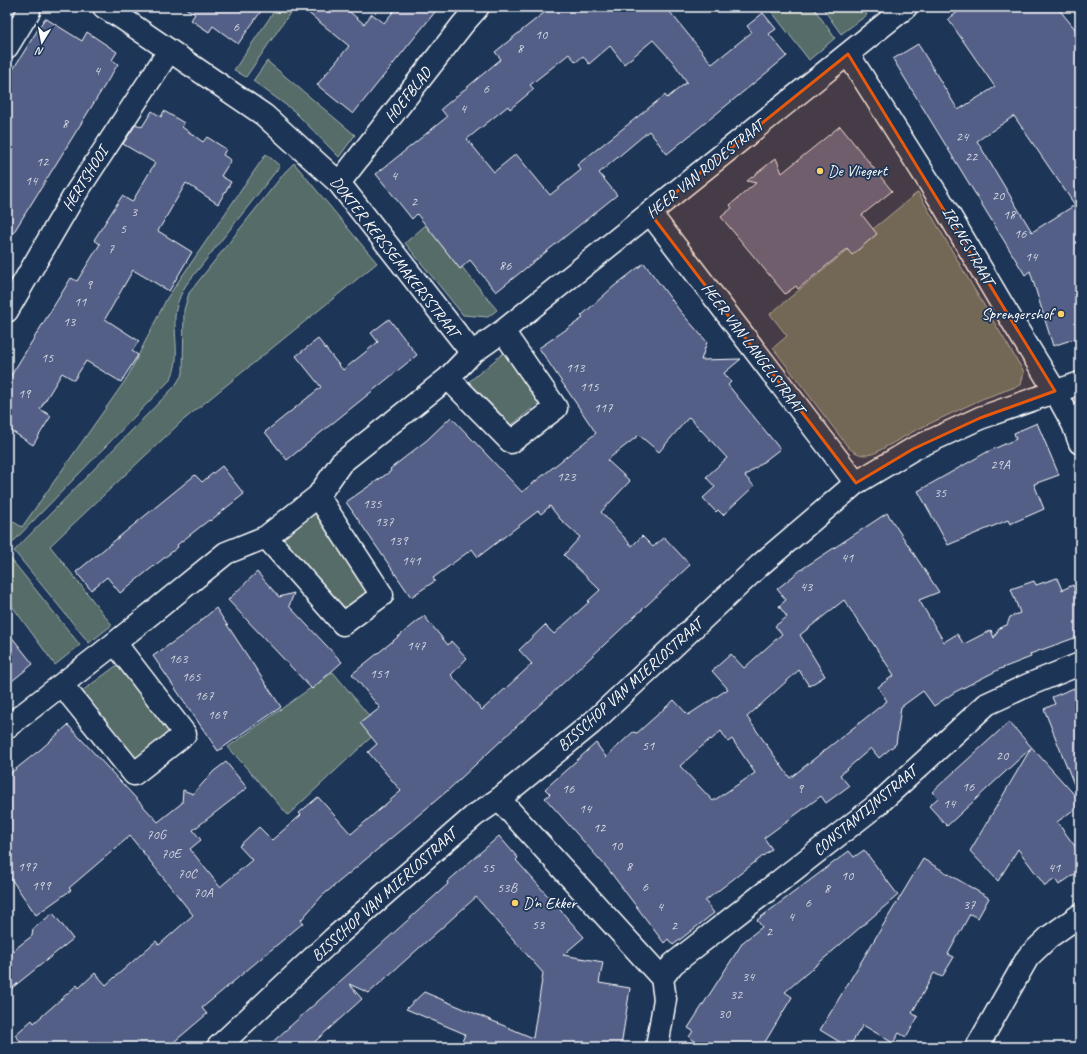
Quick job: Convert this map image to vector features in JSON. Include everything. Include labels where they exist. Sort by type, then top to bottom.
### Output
[{"type":"street","name":"HOEFBLAD","points":[[339,183],[463,24],[478,7]]},
{"type":"street","name":"HEER VAN RODESTRAAT","points":[[7,727],[115,643],[226,553],[266,538],[318,496],[341,463],[448,378],[472,353],[503,331],[906,7]]},
{"type":"street","name":"DOKTER KERSSEMAKERSSTRAAT","points":[[115,10],[169,51],[264,115],[339,183],[472,353]]},
{"type":"street","points":[[7,47],[29,11]]},
{"type":"street","name":"HERTSHOOI","points":[[7,311],[74,196],[169,51]]},
{"type":"street","name":"IRENESTRAAT","points":[[848,54],[941,201],[1055,391],[1073,424],[1080,443]]},
{"type":"street","name":"HEER VAN LANGELSTRAAT","points":[[650,213],[856,482]]},
{"type":"street","points":[[448,378],[511,442],[556,408],[503,331]]},
{"type":"street","name":"BISSCHOP VAN MIERLOSTRAAT","points":[[218,1047],[333,939],[474,816],[499,799],[592,723],[760,565],[856,482],[913,449],[980,418],[1080,383]]},
{"type":"street","points":[[266,538],[343,624],[382,595],[318,496]]},
{"type":"street","points":[[62,685],[134,774],[185,734],[115,643]]},
{"type":"street","name":"CONSTANTIJNSTRAAT","points":[[662,978],[673,964],[877,805],[986,704],[1080,664]]},
{"type":"street","points":[[499,799],[662,978],[665,999],[657,1047]]},
{"type":"street","points":[[977,1047],[1028,957],[1050,937],[1080,915]]},
{"type":"highlighted area","points":[[848,54],[1055,391],[980,418],[913,449],[856,483],[650,213]]},
{"type":"green space","points":[[277,7],[294,7],[246,77],[234,70]]},
{"type":"green space","points":[[768,7],[813,7],[835,38],[809,60]]},
{"type":"green space","points":[[822,7],[861,7],[867,15],[841,34]]},
{"type":"green space","points":[[267,61],[355,135],[339,157],[294,111],[253,81]]},
{"type":"green space","points":[[266,154],[280,166],[186,285],[180,296],[175,317],[176,357],[170,380],[9,546],[7,544],[7,518],[22,527],[127,378],[167,298]]},
{"type":"green space","points":[[294,163],[377,263],[181,422],[50,546],[112,625],[89,643],[14,551],[175,386],[183,373],[184,310],[189,293],[285,172]]},
{"type":"green space","points":[[918,192],[1024,372],[1021,385],[982,399],[916,430],[875,453],[867,455],[861,454],[854,452],[848,447],[773,348],[787,336],[770,314]]},
{"type":"green space","points":[[427,224],[497,310],[488,317],[463,315],[405,243]]},
{"type":"green space","points":[[506,351],[539,403],[509,427],[465,385]]},
{"type":"green space","points":[[314,511],[372,593],[344,614],[278,537]]},
{"type":"green space","points":[[7,554],[80,645],[55,665],[7,599]]},
{"type":"green space","points":[[120,663],[176,732],[135,764],[78,694]]},
{"type":"green space","points":[[333,672],[380,729],[288,815],[228,747]]},
{"type":"building","points":[[184,7],[264,7],[238,44],[213,26],[209,32],[191,20],[195,14]]},
{"type":"building","points":[[301,7],[344,7],[364,24],[372,14],[384,23],[397,7],[439,7],[353,114],[317,85],[349,46]]},
{"type":"building","points":[[551,7],[666,7],[712,64],[752,32],[747,26],[763,13],[776,29],[769,34],[787,56],[667,154],[649,131],[599,173],[617,195],[496,292],[470,260],[460,269],[417,214],[412,219],[376,174],[447,117],[441,109],[501,59],[495,52]],"holes":[[[653,40],[673,62],[687,82],[667,98],[665,95],[577,165],[581,170],[550,195],[516,154],[494,172],[467,139],[508,106],[510,109],[534,89],[530,85],[569,54],[576,62],[583,56],[589,64],[610,46],[624,64]]]},
{"type":"building","points":[[965,7],[1057,7],[1080,35],[1080,337],[1053,346],[1030,271],[1025,275],[893,59],[918,44],[958,110],[995,87],[948,19]],"holes":[[[1014,116],[1075,205],[1032,232],[977,141]]]},
{"type":"building","points":[[45,18],[82,41],[87,32],[117,52],[112,60],[118,64],[7,243],[7,79]]},
{"type":"building","points":[[152,111],[161,117],[164,111],[184,123],[182,127],[203,142],[207,137],[226,149],[223,155],[231,160],[221,176],[231,182],[218,204],[186,183],[158,231],[192,252],[169,291],[133,270],[105,319],[139,341],[132,351],[138,355],[121,382],[86,361],[74,380],[62,373],[40,409],[51,416],[33,445],[7,428],[7,382],[71,278],[77,281],[100,244],[94,240],[122,196],[132,202],[155,163],[123,144],[136,124],[142,127]]},
{"type":"building","points":[[840,126],[892,191],[862,215],[877,234],[852,255],[847,249],[798,289],[796,286],[785,294],[721,217],[732,208],[730,205],[756,183],[747,181],[776,158],[782,173]]},
{"type":"building","points":[[644,263],[680,311],[707,342],[701,360],[741,359],[724,373],[731,382],[728,385],[780,449],[745,476],[754,486],[723,515],[718,510],[716,512],[703,498],[715,487],[706,477],[727,458],[689,417],[659,452],[639,435],[607,460],[630,481],[601,512],[632,546],[642,536],[653,547],[664,537],[690,565],[446,792],[322,896],[301,920],[303,923],[202,1008],[207,1014],[168,1047],[25,1047],[15,1035],[32,1020],[34,1023],[77,985],[79,988],[95,973],[106,985],[156,941],[159,945],[193,915],[130,836],[69,888],[71,890],[36,915],[7,873],[7,776],[68,725],[158,822],[182,803],[183,790],[193,794],[214,771],[226,762],[247,788],[193,830],[201,840],[190,849],[220,887],[252,860],[239,846],[259,827],[272,840],[301,815],[299,813],[318,797],[351,834],[401,791],[368,752],[377,744],[360,723],[380,708],[352,674],[424,616],[448,645],[451,641],[467,658],[451,675],[482,710],[532,664],[519,650],[545,625],[554,634],[600,590],[564,555],[580,537],[560,519],[550,506],[541,514],[538,511],[478,557],[472,549],[433,578],[435,581],[411,597],[346,502],[391,471],[390,469],[427,440],[451,417],[522,492],[596,433],[539,348],[583,318],[581,316],[613,287]]},
{"type":"building","points":[[389,319],[417,355],[287,460],[265,432],[321,387],[296,356],[318,339],[343,370],[378,342],[371,333]]},
{"type":"building","points":[[1037,423],[1059,475],[1034,484],[1044,509],[1010,524],[1008,520],[948,545],[918,491],[987,452],[1016,439],[1014,433]]},
{"type":"building","points":[[222,466],[244,494],[177,545],[178,547],[120,593],[107,577],[91,590],[76,572],[195,475],[202,482]]},
{"type":"building","points":[[887,513],[939,592],[919,600],[944,642],[957,634],[964,644],[991,630],[994,638],[999,628],[1007,625],[1010,617],[1020,613],[1011,589],[1034,581],[1036,585],[1057,578],[1062,590],[1073,585],[1080,605],[1080,636],[1030,654],[1031,657],[1000,669],[955,692],[934,706],[923,691],[901,707],[896,744],[879,758],[871,748],[840,775],[849,786],[826,803],[821,796],[764,838],[772,849],[705,901],[714,913],[673,945],[668,939],[664,943],[608,869],[545,798],[550,794],[545,789],[596,743],[606,757],[633,732],[637,733],[674,700],[688,715],[728,689],[712,671],[731,654],[744,668],[782,634],[775,626],[787,617],[779,606],[786,600],[777,589],[802,569]],"holes":[[[844,600],[894,675],[878,687],[887,701],[790,778],[747,717],[799,670],[809,686],[825,676],[800,635]],[[721,731],[728,742],[732,739],[755,773],[713,801],[680,766]]]},
{"type":"building","points":[[257,572],[279,597],[294,593],[289,606],[342,662],[312,689],[228,600]]},
{"type":"building","points":[[216,608],[281,707],[218,751],[153,656],[186,633]]},
{"type":"building","points":[[7,631],[33,664],[7,685]]},
{"type":"building","points":[[1074,688],[1080,704],[1080,797],[1044,709],[1055,704],[1052,697]]},
{"type":"building","points":[[1009,722],[1080,801],[1080,805],[1057,822],[1080,853],[1080,870],[1059,885],[1055,879],[1045,886],[1018,849],[998,881],[970,851],[1031,748],[947,826],[929,806],[938,798],[932,792]]},
{"type":"building","points":[[499,836],[518,858],[516,860],[584,937],[563,955],[603,962],[599,983],[630,988],[621,1047],[460,1047],[465,1034],[406,1009],[424,992],[533,1038],[543,973],[476,897],[369,993],[349,984],[362,999],[309,1047],[267,1047],[448,884],[447,882]]},
{"type":"building","points":[[864,850],[898,895],[785,992],[792,997],[762,1047],[704,1047],[689,1037],[693,1031],[688,1028],[743,942],[762,927],[757,920],[849,851],[854,857]]},
{"type":"building","points":[[923,859],[989,898],[978,918],[970,914],[948,954],[954,957],[942,977],[934,973],[912,1013],[918,1017],[906,1037],[899,1033],[893,1043],[863,1025],[848,1047],[820,1030]]},
{"type":"building","points":[[53,913],[73,939],[7,992],[7,955],[32,936],[33,929]]},
{"type":"place","name":"De Vliegert","points":[[820,171]]},
{"type":"place","name":"Sprengershof","points":[[1061,314]]},
{"type":"place","name":"D'n Ekker","points":[[515,903]]}]
